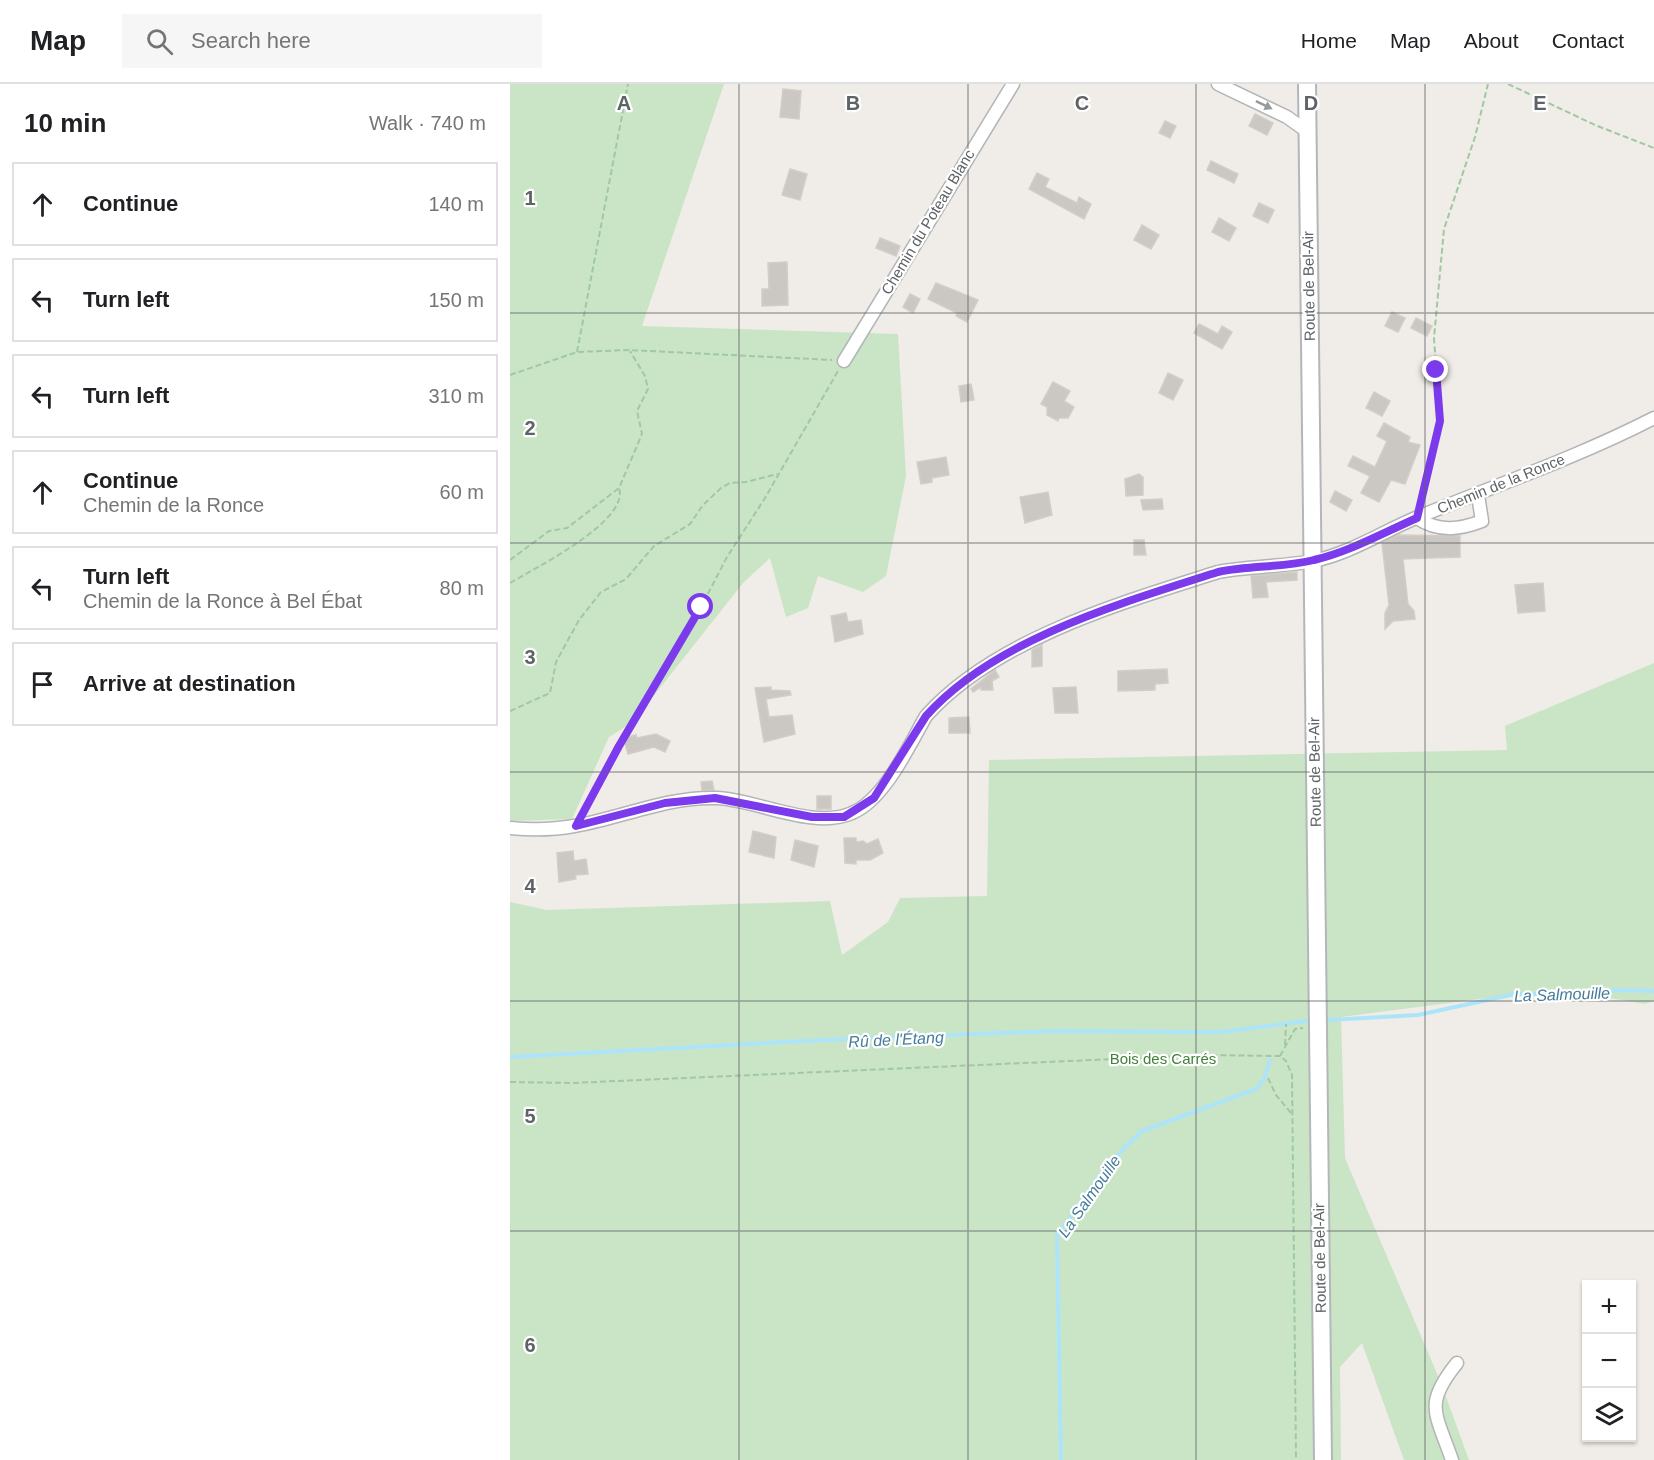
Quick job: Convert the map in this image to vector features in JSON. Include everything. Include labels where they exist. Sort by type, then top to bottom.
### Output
[{"type":"main road","name":"Route de Bel-Air","points":[[1307,84],[1323,1460]]},
{"type":"street","name":"Chemin du Poteau Blanc","points":[[844,361],[1014,84]]},
{"type":"street","points":[[1218,84],[1287,117],[1308,132]]},
{"type":"street","name":"Chemin de la Ronce","points":[[510,828],[542,830],[576,826],[665,803],[715,798],[812,817],[844,817],[874,798],[926,716],[937,704],[1001,655],[1067,626],[1218,572],[1241,567],[1314,561],[1478,495],[1654,418]]},
{"type":"street","points":[[1417,518],[1442,529],[1482,521],[1478,495]]},
{"type":"street","points":[[1452,1460],[1434,1406],[1441,1383],[1457,1363]]},
{"type":"path","points":[[577,352],[628,84]]},
{"type":"path","points":[[1417,518],[1440,421],[1434,320],[1444,229],[1475,137],[1488,84]]},
{"type":"path","points":[[1508,84],[1595,125],[1654,148]]},
{"type":"path","points":[[510,560],[549,531],[567,528],[619,488],[642,434],[637,411],[648,389],[645,376],[629,350]]},
{"type":"path","points":[[510,375],[577,352],[629,350],[844,361],[765,498],[727,556],[701,607],[619,746],[576,826]]},
{"type":"path","points":[[510,711],[550,693],[556,662],[579,620],[601,592],[626,579],[654,546],[690,524],[703,505],[722,488],[730,483],[746,482],[777,474]]},
{"type":"path","points":[[510,583],[585,537],[608,519],[622,496],[619,488]]},
{"type":"path","points":[[1285,1047],[1286,1024]]},
{"type":"path","points":[[1280,1056],[1295,1029]]},
{"type":"path","points":[[510,1082],[572,1083],[1205,1055],[1280,1056],[1286,1061],[1292,1075],[1296,1460]]},
{"type":"path","points":[[1268,1077],[1276,1095],[1292,1113]]},
{"type":"green space","points":[[510,84],[724,84],[642,326],[898,334],[906,476],[886,576],[863,592],[818,576],[808,608],[786,617],[770,558],[743,583],[633,722],[609,737],[572,819],[510,821]]},
{"type":"green space","name":"Bois des Carrés","points":[[1654,663],[1654,1001],[1645,1004],[1556,989],[1341,1017],[1345,1158],[1441,1383],[1469,1460],[1404,1460],[1362,1343],[1340,1367],[1341,1460],[510,1460],[510,902],[547,910],[830,901],[842,955],[888,922],[900,898],[987,896],[989,760],[1507,750],[1505,726]]},
{"type":"building","points":[[783,89],[801,91],[799,119],[780,117]]},
{"type":"building","points":[[1255,114],[1273,123],[1267,135],[1249,126]]},
{"type":"building","points":[[1165,121],[1176,126],[1170,138],[1159,133]]},
{"type":"building","points":[[1211,161],[1238,174],[1234,183],[1207,170]]},
{"type":"building","points":[[790,169],[807,174],[800,200],[782,195]]},
{"type":"building","points":[[1037,173],[1049,179],[1045,187],[1077,203],[1079,197],[1091,204],[1084,219],[1029,189]]},
{"type":"building","points":[[1259,203],[1274,210],[1268,223],[1253,216]]},
{"type":"building","points":[[1219,218],[1236,228],[1229,241],[1212,232]]},
{"type":"building","points":[[1142,225],[1159,235],[1151,249],[1134,240]]},
{"type":"building","points":[[880,238],[900,246],[896,256],[876,248]]},
{"type":"building","points":[[787,262],[788,305],[762,306],[762,289],[769,289],[768,263]]},
{"type":"building","points":[[936,283],[978,300],[967,322],[956,316],[957,313],[928,299]]},
{"type":"building","points":[[910,294],[920,299],[913,313],[903,307]]},
{"type":"building","points":[[1392,312],[1405,318],[1398,332],[1385,326]]},
{"type":"building","points":[[1416,318],[1432,326],[1427,336],[1411,328]]},
{"type":"building","points":[[1199,324],[1218,334],[1222,326],[1232,332],[1222,349],[1194,333]]},
{"type":"building","points":[[1168,373],[1183,380],[1173,400],[1159,393]]},
{"type":"building","points":[[1053,382],[1070,391],[1064,401],[1074,407],[1068,418],[1059,418],[1058,421],[1047,415],[1047,407],[1041,404]]},
{"type":"building","points":[[971,384],[974,400],[961,402],[959,386]]},
{"type":"building","points":[[1374,392],[1390,401],[1382,416],[1366,408]]},
{"type":"building","points":[[1384,423],[1410,437],[1408,442],[1420,445],[1405,484],[1391,480],[1379,502],[1361,493],[1370,476],[1348,466],[1353,456],[1375,467],[1387,441],[1377,436]]},
{"type":"building","points":[[946,457],[949,475],[932,478],[932,482],[921,484],[917,462]]},
{"type":"building","points":[[1139,474],[1143,477],[1143,495],[1126,496],[1125,479]]},
{"type":"building","points":[[1335,491],[1352,500],[1346,511],[1330,502]]},
{"type":"building","points":[[1048,492],[1052,515],[1025,523],[1020,497]]},
{"type":"building","points":[[1162,499],[1163,509],[1143,510],[1141,500]]},
{"type":"building","points":[[1398,535],[1460,536],[1460,557],[1403,559],[1408,604],[1414,611],[1415,619],[1393,621],[1385,629],[1385,613],[1389,605],[1382,543]]},
{"type":"building","points":[[1134,540],[1144,540],[1146,555],[1134,555]]},
{"type":"building","points":[[1297,572],[1297,580],[1266,582],[1268,597],[1253,598],[1251,576]]},
{"type":"building","points":[[1543,583],[1545,611],[1518,613],[1515,585]]},
{"type":"building","points":[[846,613],[848,622],[861,620],[863,634],[835,642],[831,616]]},
{"type":"building","points":[[1042,645],[1042,666],[1032,667],[1032,650]]},
{"type":"building","points":[[1167,669],[1168,683],[1155,684],[1155,690],[1118,691],[1118,671]]},
{"type":"building","points":[[995,670],[999,677],[992,681],[993,690],[981,690],[981,687],[973,692],[971,689]]},
{"type":"building","points":[[771,687],[771,690],[790,691],[791,695],[766,699],[769,717],[792,715],[795,734],[764,742],[755,688]]},
{"type":"building","points":[[1076,687],[1078,713],[1055,713],[1053,688]]},
{"type":"building","points":[[969,717],[970,733],[949,733],[949,718]]},
{"type":"building","points":[[656,734],[670,741],[665,752],[654,747],[628,754],[625,743],[628,737],[636,735],[637,738]]},
{"type":"building","points":[[712,781],[714,790],[702,790],[701,782]]},
{"type":"building","points":[[817,796],[831,796],[831,809],[817,809]]},
{"type":"building","points":[[753,831],[776,837],[774,858],[749,852]]},
{"type":"building","points":[[844,838],[856,838],[856,842],[863,841],[867,844],[878,839],[883,853],[870,860],[856,860],[856,864],[845,863]]},
{"type":"building","points":[[795,840],[818,846],[814,867],[791,860]]},
{"type":"building","points":[[573,851],[574,861],[586,859],[588,874],[575,875],[576,879],[559,882],[557,853]]},
{"type":"waterway","name":"La Salmouille","points":[[1329,1020],[1418,1015],[1515,994],[1654,991]]},
{"type":"waterway","name":"Rû de l'Étang","points":[[510,1057],[804,1041],[1051,1031],[1221,1032],[1306,1021]]},
{"type":"waterway","name":"La Salmouille","points":[[1061,1460],[1057,1236],[1109,1163],[1142,1131],[1256,1089],[1264,1079],[1270,1060]]},
{"type":"route","points":[[701,607],[619,746],[576,826],[665,803],[715,798],[812,817],[844,817],[874,798],[926,716],[937,704],[964,681],[1001,655],[1067,626],[1183,583],[1241,567],[1314,561],[1417,518],[1440,421],[1436,370]]}]
